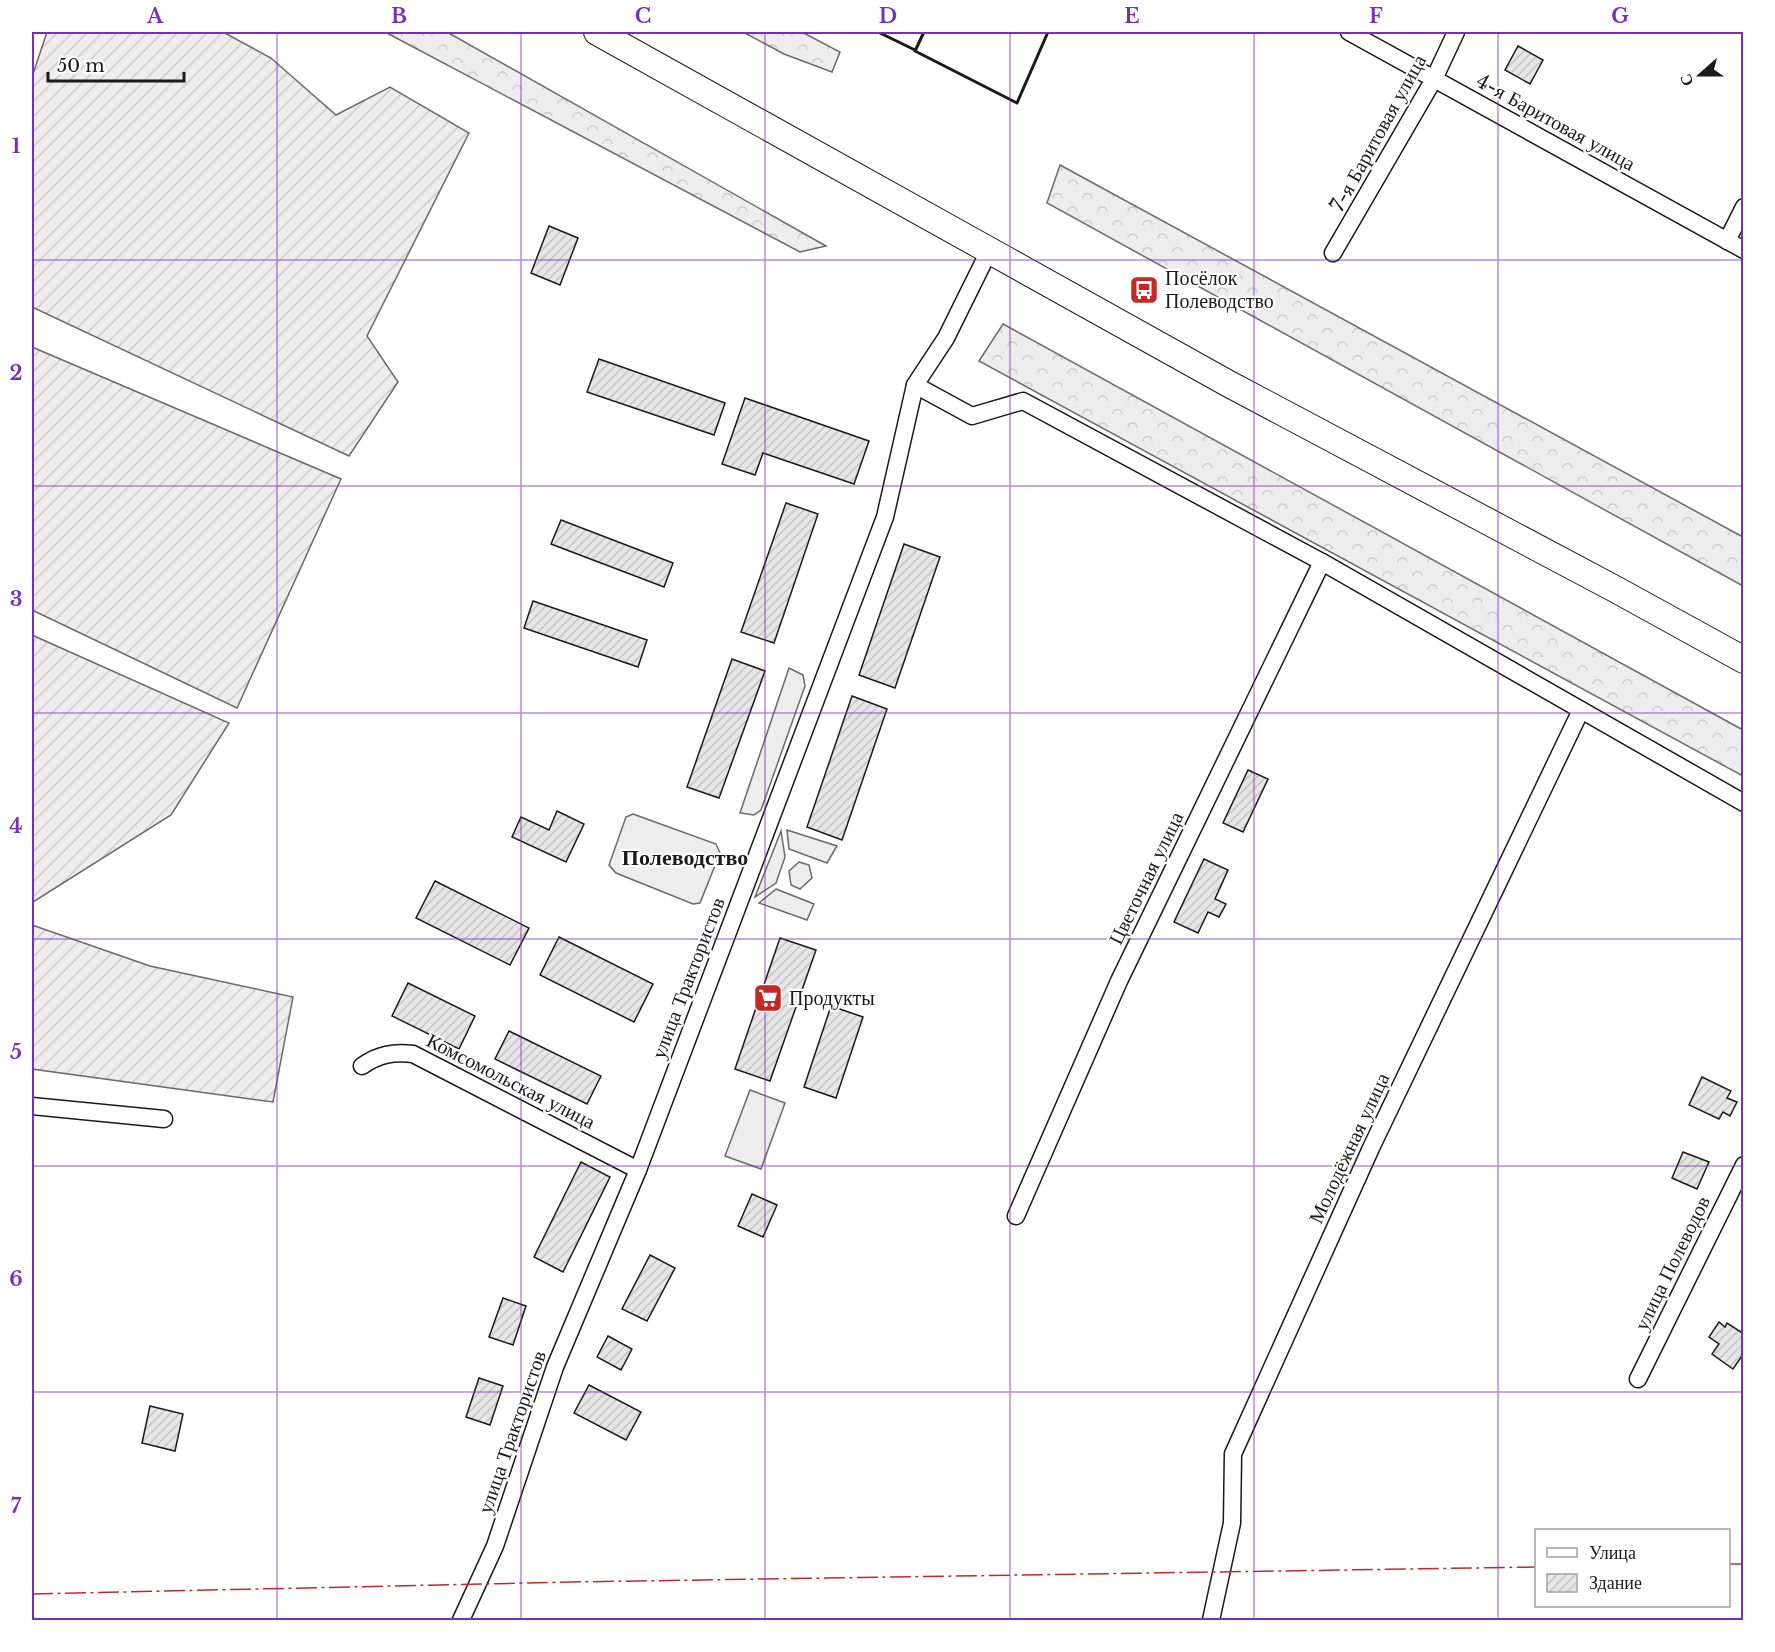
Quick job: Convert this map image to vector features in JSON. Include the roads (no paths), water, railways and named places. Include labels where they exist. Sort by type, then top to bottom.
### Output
[{"type":"main road","points":[[597,32],[1229,384],[1615,589],[1743,660]]},
{"type":"street","name":"4-я Баритовая улица","points":[[1349,32],[1743,249]]},
{"type":"street","name":"7-я Баритовая улица","points":[[1333,254],[1434,79],[1456,32]]},
{"type":"street","points":[[1726,241],[1743,207]]},
{"type":"street","name":"улица Трактористов","points":[[457,1620],[495,1546],[555,1367],[638,1170],[885,517],[915,385],[946,338],[988,251]]},
{"type":"street","points":[[915,385],[972,416],[1023,401],[1322,562],[1743,803]]},
{"type":"street","name":"Цветочная улица","points":[[1016,1216],[1119,981],[1322,562]]},
{"type":"street","name":"Молодёжная улица","points":[[1211,1620],[1232,1523],[1233,1454],[1371,1148],[1581,710]]},
{"type":"street","name":"Комсомольская улица","points":[[362,1066],[385,1054],[398,1052],[413,1054],[638,1170]]},
{"type":"street","points":[[32,1106],[164,1119]]},
{"type":"street","name":"улица Полеводов","points":[[1638,1378],[1743,1165]]},
{"type":"place","name":"Посёлок Полеводство","points":[[1144,290]]},
{"type":"place","name":"Продукты","points":[[768,998]]},
{"type":"district","name":"Полеводство","points":[[685,857]]}]
